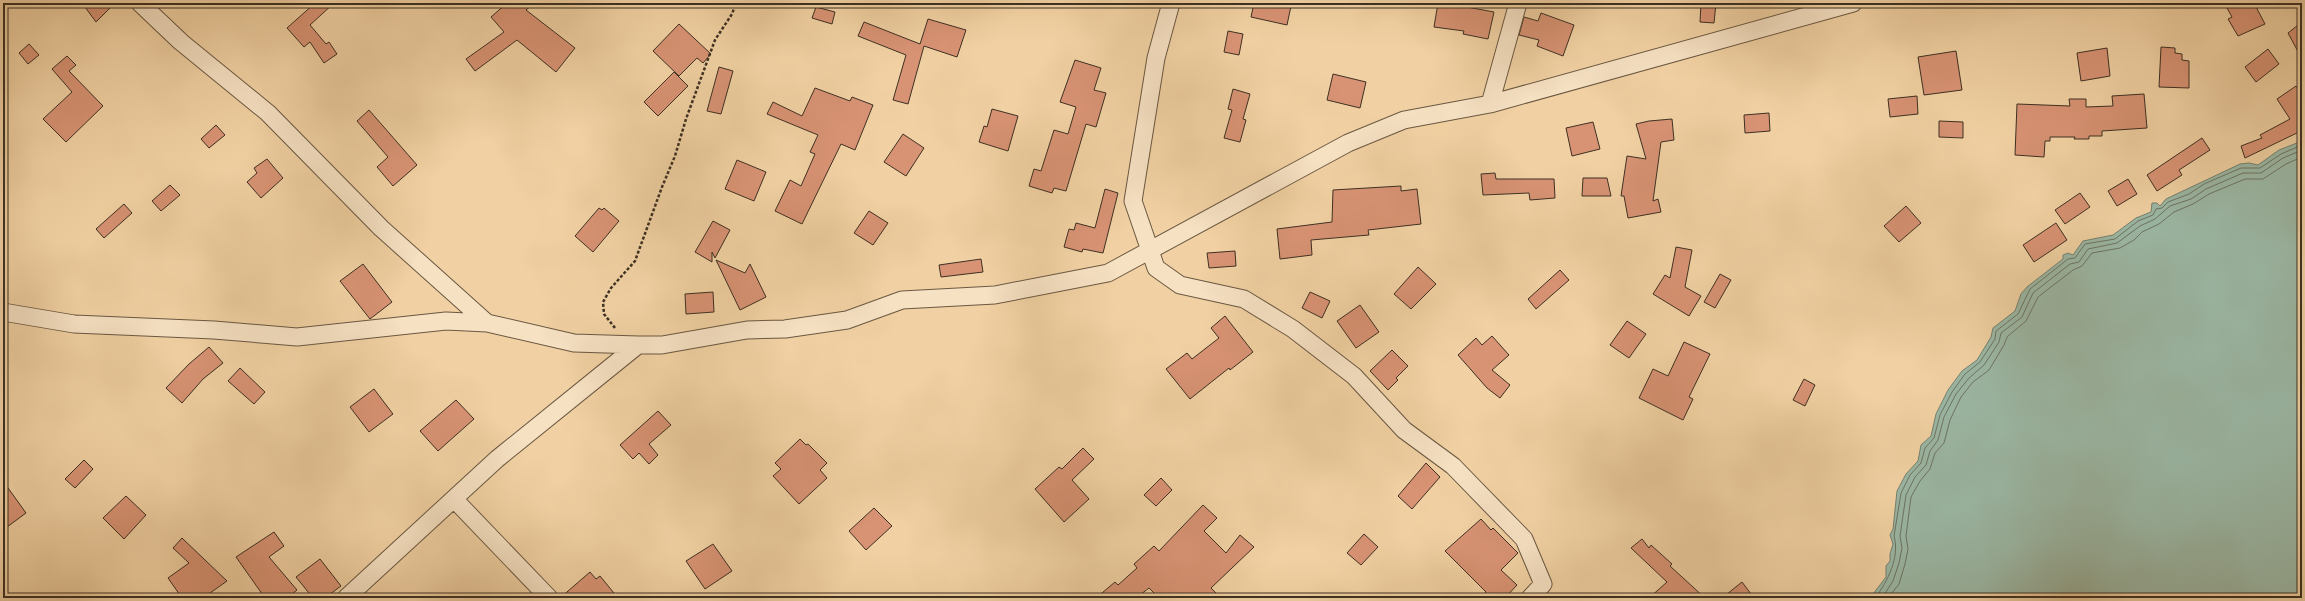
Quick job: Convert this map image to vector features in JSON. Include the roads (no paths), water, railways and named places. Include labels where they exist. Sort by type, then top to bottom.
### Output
[{"type":"street","points":[[140,3],[181,42],[268,113],[381,228],[487,323]]},
{"type":"street","points":[[1171,3],[1156,58],[1133,201],[1156,268],[1180,285],[1244,299],[1293,329],[1354,376],[1404,430],[1453,466],[1524,539],[1543,584],[1530,598]]},
{"type":"street","points":[[1490,104],[1518,3]]},
{"type":"street","points":[[3,312],[74,324],[214,330],[297,337],[446,320],[487,323],[574,344],[638,345],[662,345],[747,330],[785,329],[847,320],[902,300],[995,295],[1108,273],[1348,143],[1404,120],[1490,104],[1853,3]]},
{"type":"street","points":[[346,598],[497,459],[638,345]]},
{"type":"street","points":[[454,499],[549,598]]},
{"type":"water","points":[[2302,141],[2302,598],[1870,598],[1886,577],[1886,566],[1890,561],[1890,554],[1893,544],[1890,535],[1893,529],[1897,491],[1906,474],[1918,461],[1921,445],[1931,436],[1936,414],[1948,390],[1962,371],[1977,360],[1991,337],[1993,328],[2015,311],[2021,294],[2027,287],[2063,259],[2063,255],[2068,253],[2073,255],[2083,241],[2113,235],[2136,218],[2151,212],[2152,203],[2157,203],[2160,206],[2166,199],[2240,164],[2249,163],[2258,165],[2279,150]]}]
